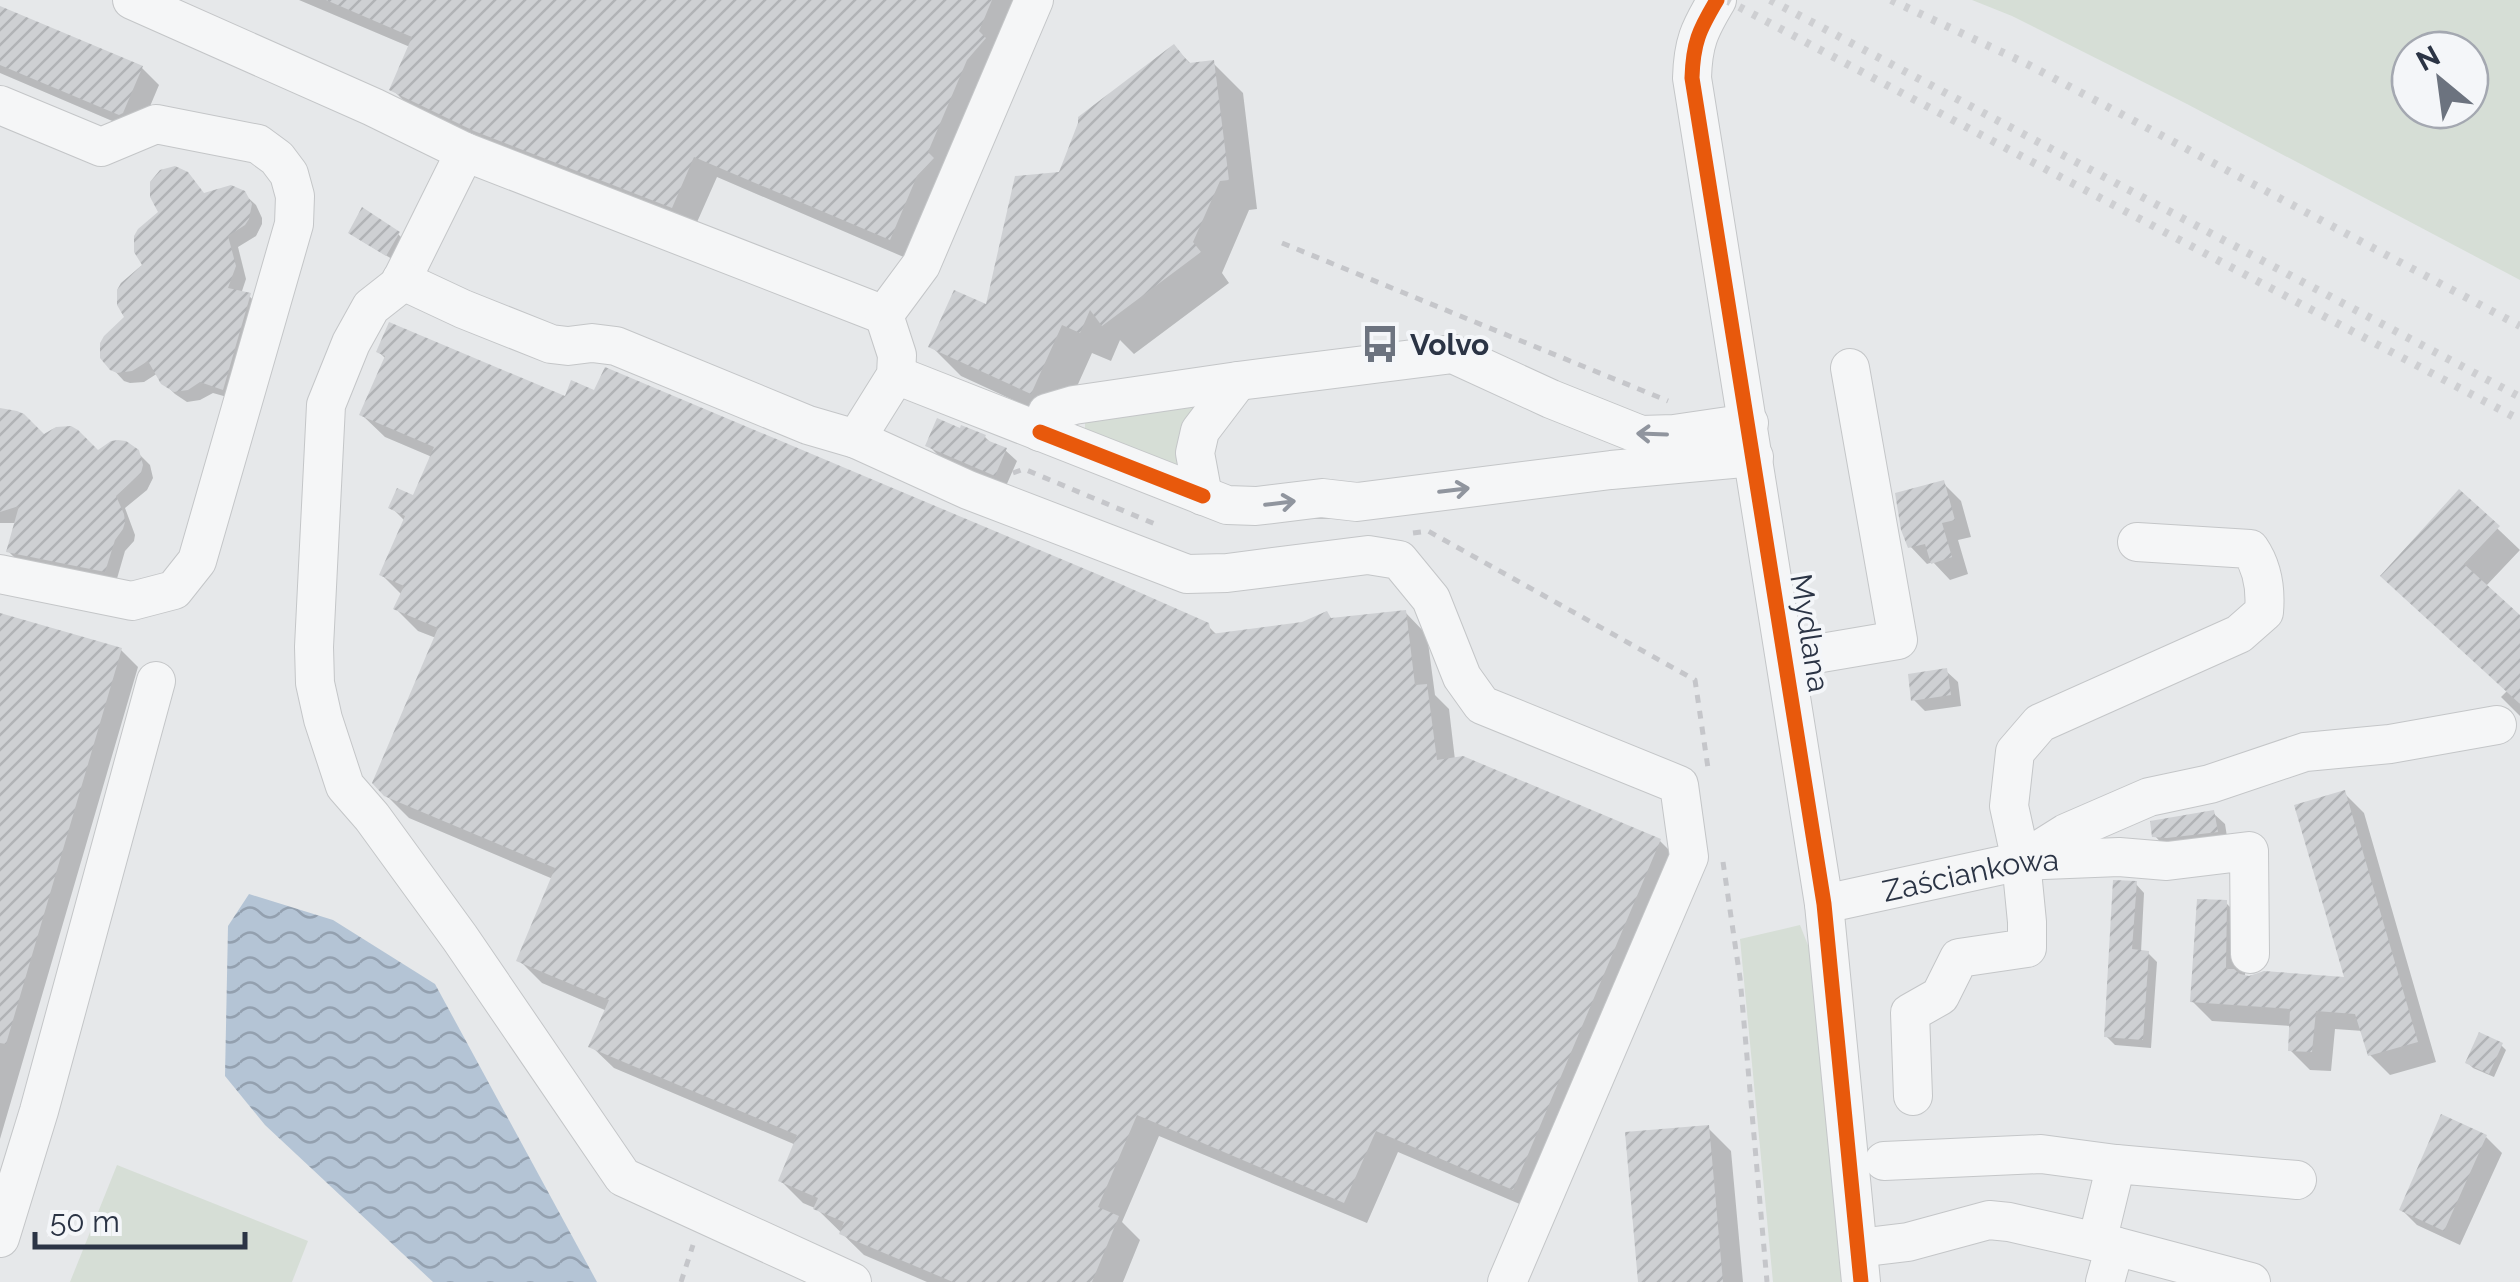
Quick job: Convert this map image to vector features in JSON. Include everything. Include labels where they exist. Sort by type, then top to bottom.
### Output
[{"type":"street","points":[[132,0],[465,152],[884,315]]},
{"type":"street","points":[[884,315],[921,265],[1034,0]]},
{"type":"street","name":"Mydlana","points":[[1717,0],[1692,50],[1692,78],[1824,904],[1859,1265]]},
{"type":"street","points":[[0,105],[102,147],[156,124],[258,144],[284,165],[295,196],[294,224],[197,561],[174,590],[132,601],[0,574]]},
{"type":"street","points":[[465,152],[399,285],[371,307],[351,343],[326,405],[314,647],[323,719],[345,786],[460,938],[623,1177],[852,1282]]},
{"type":"street","points":[[401,280],[552,344],[616,346],[1186,574],[1227,574],[1368,556],[1399,560],[1431,598],[1462,677],[1482,706],[1679,785],[1689,857],[1507,1282]]},
{"type":"street","points":[[856,439],[897,365],[884,315]]},
{"type":"street","points":[[1044,423],[1074,405],[1453,354],[1641,436],[1674,434],[1751,440]]},
{"type":"street","points":[[897,365],[947,369],[1044,423],[1227,505],[1256,506],[1322,498],[1358,502],[1611,470],[1751,440]]},
{"type":"street","points":[[1786,659],[1898,640],[1850,368]]},
{"type":"street","points":[[1203,496],[1195,453],[1200,432],[1238,381]]},
{"type":"street","points":[[1913,1096],[1910,1013],[1940,996],[1958,958],[2027,948],[2021,861],[2009,806],[2015,752],[2040,723],[2239,634],[2264,612],[2266,592],[2258,561],[2250,549],[2137,542]]},
{"type":"street","points":[[0,1238],[156,681]]},
{"type":"street","points":[[2021,861],[2066,832],[2149,797],[2210,784],[2304,752],[2390,744],[2497,726]]},
{"type":"street","name":"Zaściankowa","points":[[1824,904],[2021,861],[2168,861],[2249,851],[2250,954]]},
{"type":"street","points":[[1884,1161],[2041,1154],[2297,1180]]},
{"type":"street","points":[[2106,1257],[2116,1164]]},
{"type":"street","points":[[1859,1265],[1908,1242],[1989,1220],[2009,1222],[2106,1257],[2251,1282]]},
{"type":"path","points":[[1282,242],[1672,403]]},
{"type":"path","points":[[681,1282],[704,1214]]},
{"type":"shaded area","points":[[1972,0],[2520,0],[2520,280],[2012,16]]},
{"type":"shaded area","points":[[1191,404],[1195,407],[1180,472],[1085,437],[1085,417]]},
{"type":"shaded area","points":[[1800,925],[1815,963],[1843,1282],[1773,1282],[1740,939]]},
{"type":"shaded area","points":[[117,1165],[308,1241],[292,1282],[70,1282]]},
{"type":"water","points":[[249,894],[333,920],[435,984],[597,1282],[433,1282],[265,1125],[225,1076],[228,926]]},
{"type":"building","points":[[326,0],[992,0],[979,31],[986,38],[967,60],[928,152],[934,158],[917,176],[890,240],[694,157],[672,208],[474,131],[389,90],[412,37]]},
{"type":"building","points":[[0,6],[143,66],[123,113],[119,115],[0,65]]},
{"type":"building","points":[[1174,44],[1189,63],[1214,60],[1229,180],[1220,181],[1193,242],[1201,252],[1102,326],[1090,310],[1080,333],[1062,325],[1031,394],[928,347],[954,290],[986,304],[1015,176],[1059,172],[1078,117]]},
{"type":"building","points":[[175,166],[188,172],[204,193],[231,185],[245,191],[252,204],[245,225],[228,236],[236,266],[228,288],[251,293],[223,390],[200,382],[188,390],[174,392],[161,384],[148,361],[132,371],[117,373],[100,358],[104,336],[124,317],[117,305],[117,290],[142,265],[134,252],[134,236],[158,212],[150,197],[150,182],[160,170]]},
{"type":"building","points":[[362,207],[400,232],[386,256],[348,233]]},
{"type":"building","points":[[389,322],[565,396],[571,380],[594,390],[605,367],[1116,582],[1209,623],[1211,634],[1302,622],[1327,611],[1331,618],[1406,610],[1415,685],[1427,684],[1437,760],[1463,756],[1661,839],[1513,1190],[1376,1131],[1344,1203],[1137,1115],[1098,1207],[1119,1216],[1092,1282],[953,1282],[839,1234],[844,1222],[813,1209],[818,1198],[778,1181],[797,1135],[588,1047],[609,1000],[516,961],[555,868],[384,796],[372,783],[438,628],[393,609],[404,586],[379,575],[405,516],[388,508],[397,488],[413,495],[434,447],[359,415],[385,356],[376,352]]},
{"type":"building","points":[[0,408],[24,414],[44,434],[56,427],[71,426],[98,450],[118,440],[139,450],[141,473],[116,496],[125,522],[105,572],[6,552],[19,506],[0,512]]},
{"type":"building","points":[[937,418],[986,435],[984,439],[1007,448],[995,476],[925,446]]},
{"type":"building","points":[[1944,480],[1955,520],[1942,523],[1952,557],[1931,564],[1925,544],[1908,548],[1895,493]]},
{"type":"building","points":[[2459,489],[2500,526],[2464,564],[2520,615],[2520,704],[2380,576]]},
{"type":"building","points":[[0,613],[122,648],[6,1044],[0,1043]]},
{"type":"building","points":[[1947,668],[1951,695],[1911,701],[1908,674]]},
{"type":"building","points":[[2345,790],[2418,1042],[2368,1056],[2355,1014],[2316,1011],[2312,1052],[2288,1051],[2290,1009],[2190,1002],[2197,899],[2227,900],[2226,969],[2249,976],[2264,971],[2344,977],[2294,805]]},
{"type":"building","points":[[2214,810],[2218,832],[2152,837],[2150,821]]},
{"type":"building","points":[[2113,880],[2137,881],[2132,949],[2149,951],[2143,1040],[2104,1037]]},
{"type":"building","points":[[2479,1032],[2503,1043],[2489,1074],[2465,1063]]},
{"type":"building","points":[[2441,1114],[2487,1135],[2444,1231],[2399,1210]]},
{"type":"building","points":[[1709,1125],[1723,1282],[1638,1282],[1625,1132]]},
{"type":"railway","points":[[1726,0],[2520,420]]},
{"type":"railway","points":[[1770,0],[2520,397]]},
{"type":"railway","points":[[1891,0],[2027,64],[2520,326]]},
{"type":"cycle path","points":[[1717,0],[1698,37],[1692,78],[1824,904],[1861,1282]]},
{"type":"cycle path","points":[[1040,432],[1203,496]]},
{"type":"place","name":"Volvo","points":[[1380,344]]}]
